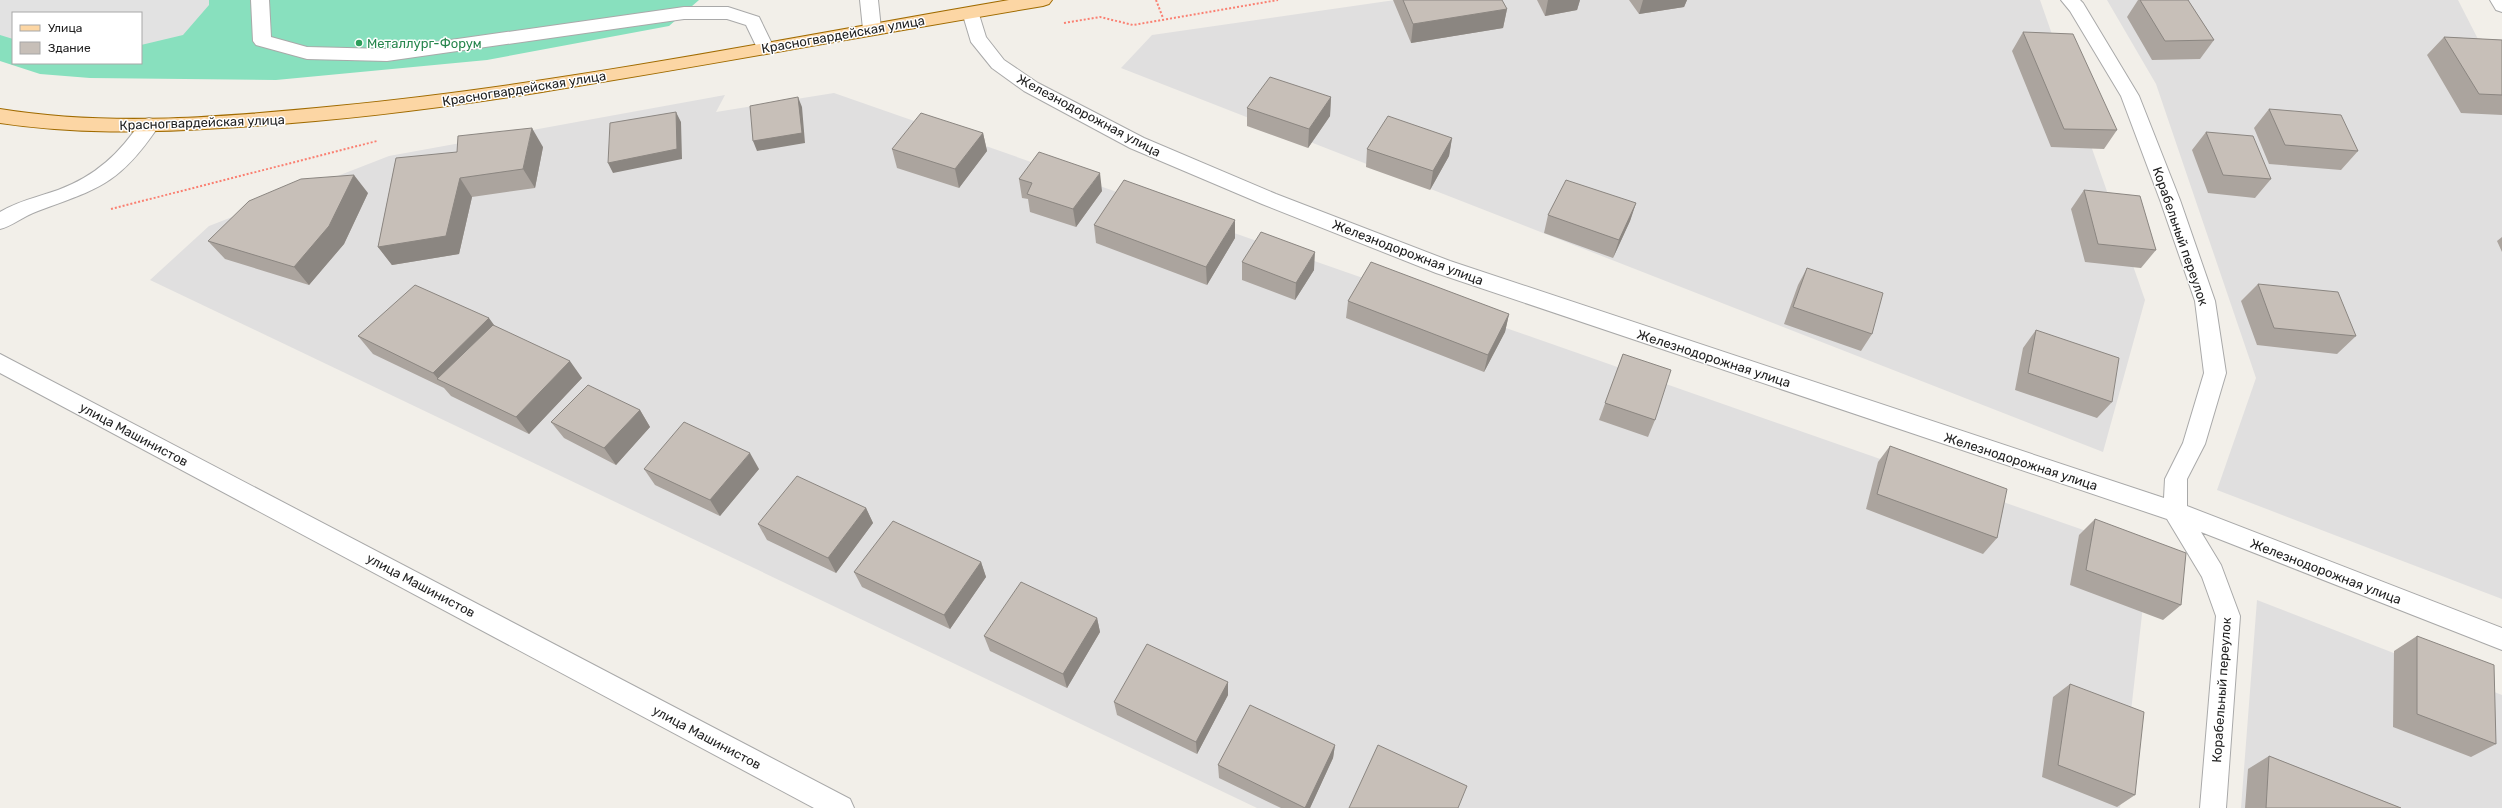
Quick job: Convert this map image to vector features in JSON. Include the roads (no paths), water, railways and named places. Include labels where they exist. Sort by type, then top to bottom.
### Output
[{"type":"main road","name":"Красногвардейская улица","points":[[0,116],[60,124],[149,125],[301,118],[396,108],[765,48],[1043,0]]},
{"type":"street","points":[[260,0],[262,41],[307,53],[387,55],[684,13],[728,13],[753,21],[765,48]]},
{"type":"street","points":[[868,0],[872,29]]},
{"type":"street","name":"Корабельный переулок","points":[[2070,0],[2130,96],[2170,200],[2205,301],[2215,373],[2194,444],[2176,478],[2174,512],[2214,572],[2228,616],[2213,808]]},
{"type":"street","points":[[2499,0],[2502,6]]},
{"type":"street","name":"Железнодорожная улица","points":[[971,12],[976,38],[998,64],[1031,87],[1136,143],[1269,199],[1443,267],[2174,512],[2502,639]]},
{"type":"street","points":[[0,222],[8,215],[66,194],[116,169],[129,156],[149,125]]},
{"type":"street","name":"улица Машинистов","points":[[0,363],[841,808]]},
{"type":"place","name":"Металлург-Форум","points":[[359,43]]}]
